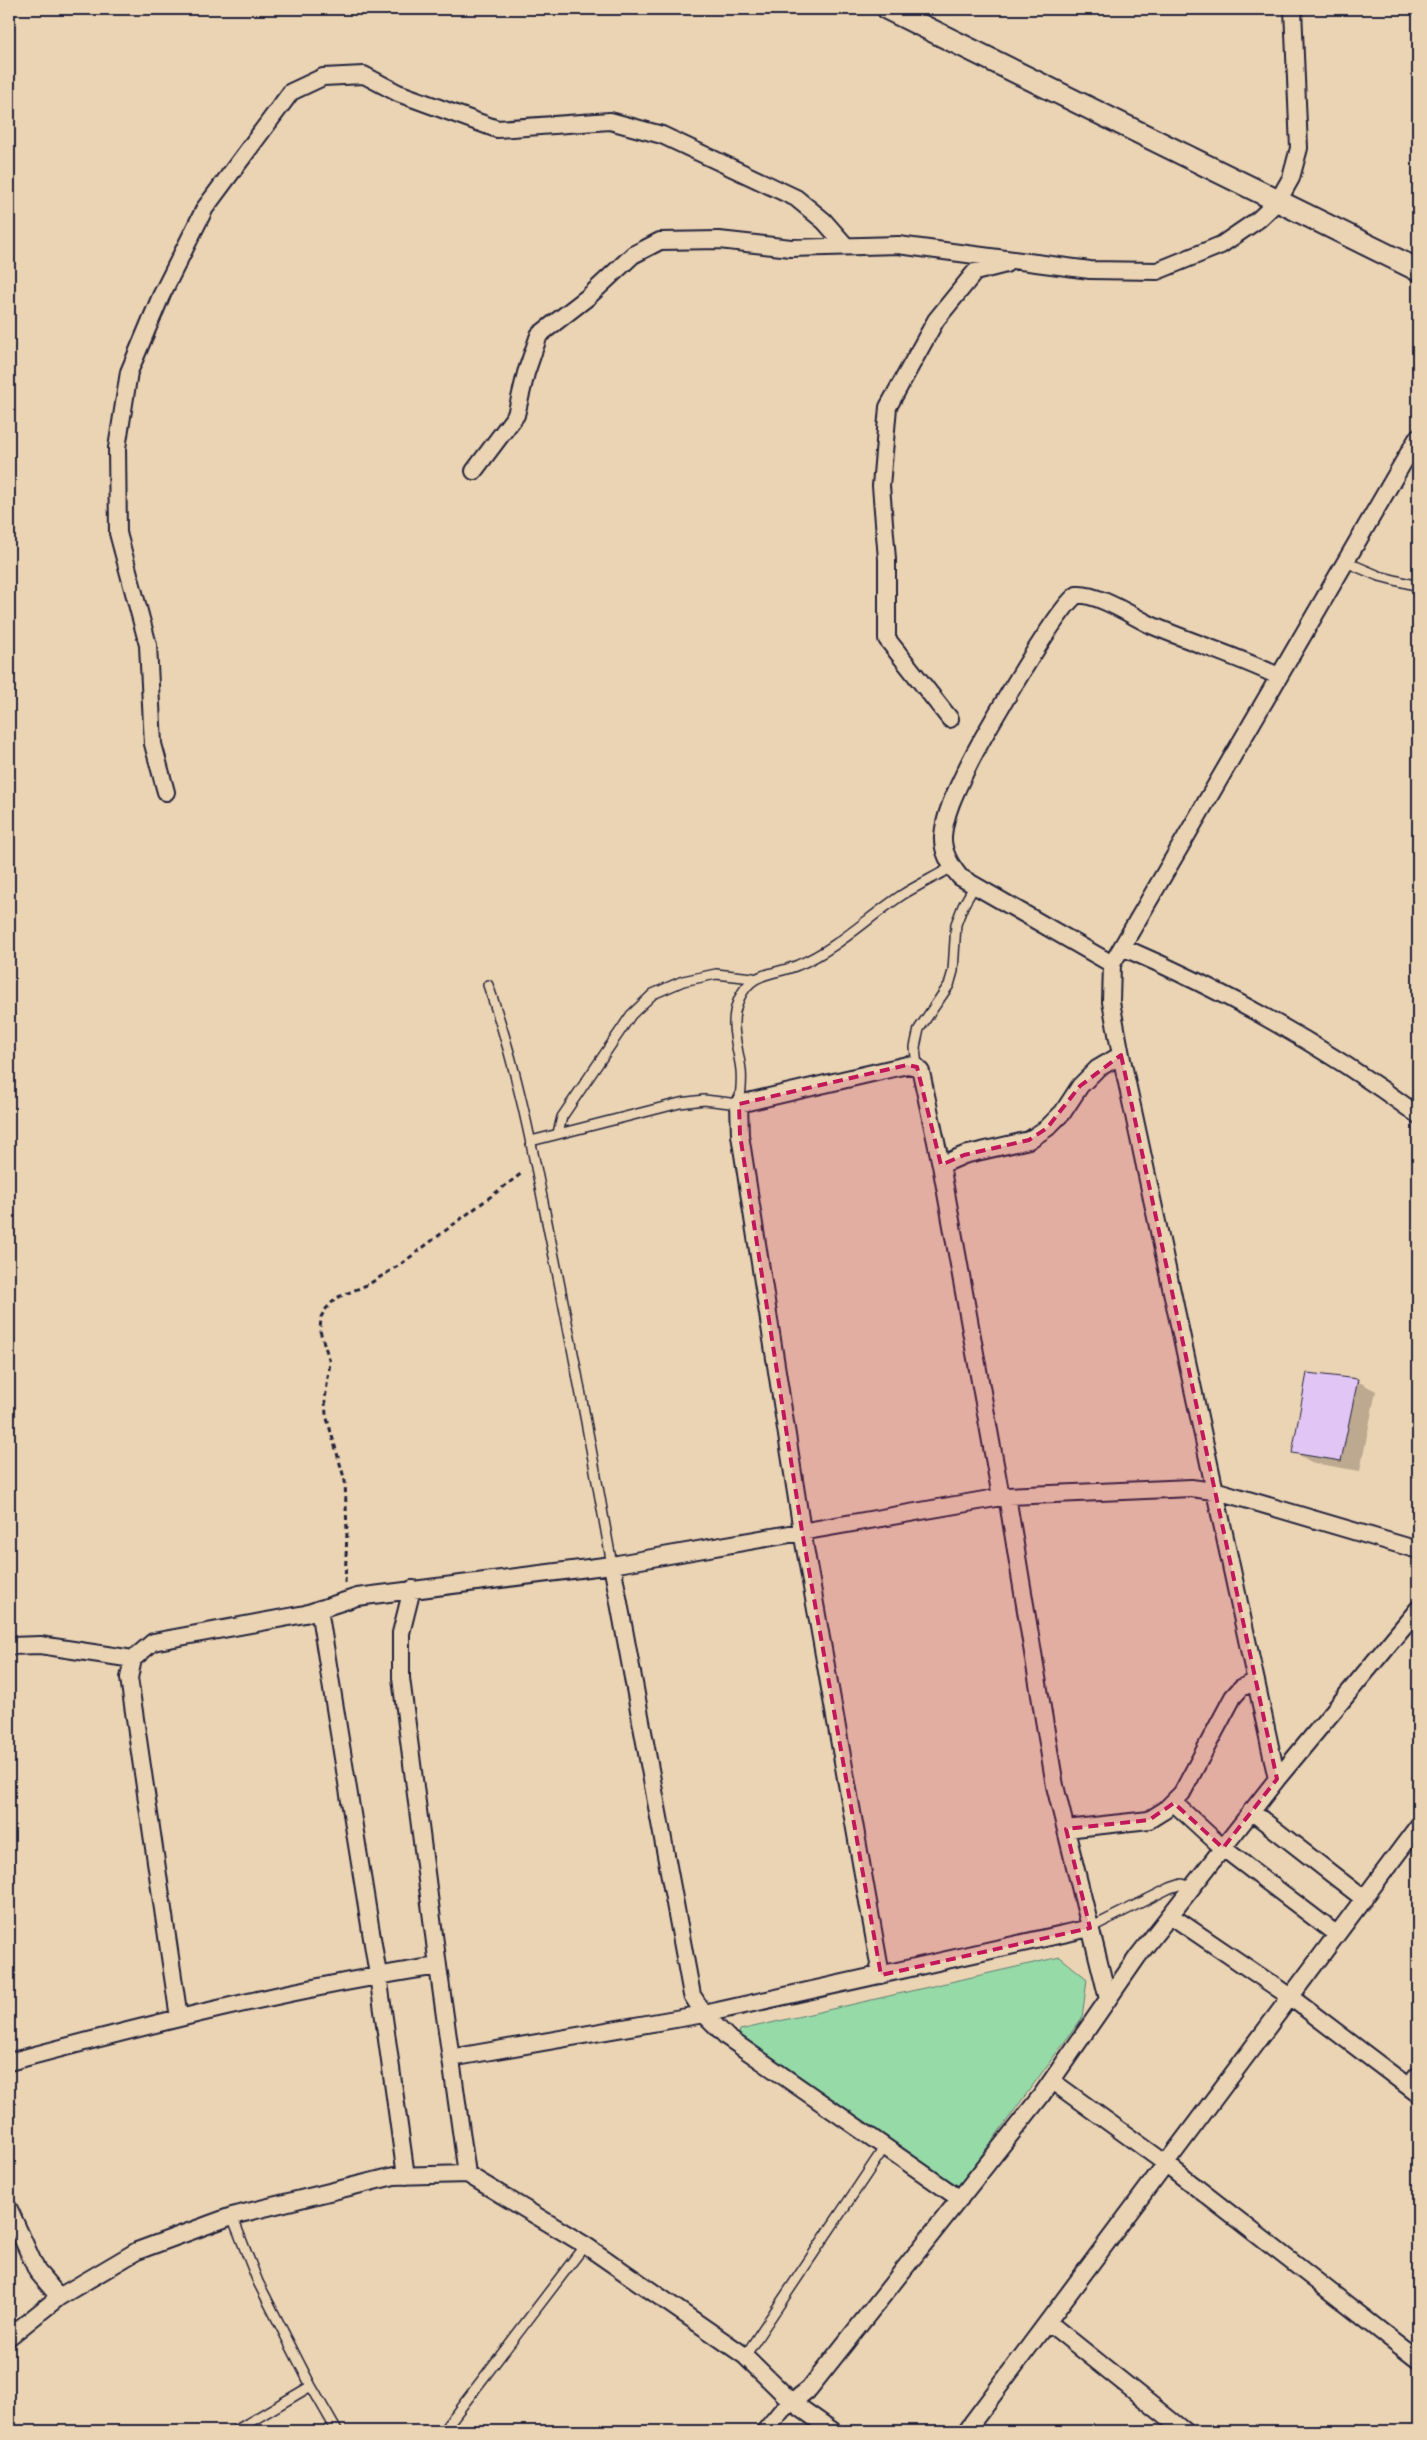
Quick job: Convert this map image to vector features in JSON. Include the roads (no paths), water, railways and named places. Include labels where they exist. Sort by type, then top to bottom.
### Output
[{"type":"street","points":[[888,9],[1418,270]]},
{"type":"street","points":[[474,471],[516,416],[526,373],[540,335],[588,297],[633,255],[660,241],[719,240],[791,248],[898,245],[1090,270],[1157,271],[1221,245],[1259,219],[1278,201],[1292,178],[1299,148],[1293,9]]},
{"type":"street","points":[[166,792],[153,744],[148,645],[118,533],[117,448],[128,372],[161,296],[206,208],[291,92],[322,77],[364,75],[398,93],[497,130],[610,121],[662,135],[796,198],[824,221],[846,246]]},
{"type":"street","points":[[950,719],[887,639],[887,559],[881,486],[888,408],[936,320],[975,272],[1018,261]]},
{"type":"street","points":[[1277,1779],[1121,1055],[1111,1002],[1112,964],[1418,437]]},
{"type":"street","points":[[1112,964],[960,877],[952,867],[946,856],[943,836],[957,790],[982,742],[1049,630],[1072,598],[1084,594],[1152,625],[1232,655],[1278,676]]},
{"type":"street","points":[[1122,947],[1192,978],[1285,1028],[1342,1061],[1418,1115]]},
{"type":"street","points":[[941,1165],[964,1154],[1030,1140],[1053,1123],[1063,1112],[1080,1086],[1097,1069],[1121,1055]]},
{"type":"street","points":[[881,1975],[802,1531],[740,1135],[739,1104],[907,1066],[917,1067],[921,1072],[941,1165],[1004,1497],[1056,1786],[1108,1999]]},
{"type":"street","points":[[179,2018],[129,1678],[133,1659],[153,1642],[305,1614],[357,1597],[612,1564],[1004,1497],[1191,1488],[1215,1491],[1418,1550]]},
{"type":"street","points":[[612,1564],[692,1995],[704,2014],[727,2037],[886,2145],[960,2199]]},
{"type":"street","points":[[412,1589],[401,1633],[401,1678],[467,2174]]},
{"type":"street","points":[[319,1609],[378,1975],[406,2176]]},
{"type":"street","points":[[766,2431],[783,2409],[809,2389],[960,2199],[1052,2081],[1138,1956],[1251,1811],[1418,1609]]},
{"type":"street","points":[[9,1646],[40,1646],[133,1659]]},
{"type":"street","points":[[1066,1829],[1149,1820],[1174,1803],[1182,1793],[1233,1697],[1241,1688],[1256,1682]]},
{"type":"street","points":[[1174,1803],[1223,1848],[1336,1934]]},
{"type":"street","points":[[1251,1811],[1364,1899]]},
{"type":"street","points":[[966,2431],[1289,1996],[1418,1828]]},
{"type":"street","points":[[1170,1915],[1415,2085]]},
{"type":"street","points":[[451,2058],[704,2014],[1090,1928]]},
{"type":"street","points":[[9,2062],[179,2018],[378,1975],[438,1966]]},
{"type":"street","points":[[1052,2081],[1165,2163],[1418,2360]]},
{"type":"street","points":[[9,2337],[59,2297],[137,2251],[232,2216],[394,2176],[467,2174],[585,2245],[745,2356],[792,2402],[834,2431]]},
{"type":"street","points":[[9,2209],[37,2271],[59,2297]]},
{"type":"street","points":[[1048,2322],[1184,2431]]},
{"type":"lane","points":[[1346,562],[1379,576],[1418,586]]},
{"type":"lane","points":[[558,1134],[562,1118],[631,1015],[641,1004],[668,987],[683,982],[716,974],[753,978],[798,965],[872,919],[902,896],[952,867]]},
{"type":"lane","points":[[917,1067],[916,1047],[919,1029],[949,985],[953,971],[956,924],[963,906],[975,885]]},
{"type":"lane","points":[[531,1141],[680,1103],[704,1100],[739,1104],[740,1068],[736,1048],[734,1018],[739,998],[753,978]]},
{"type":"lane","points":[[488,985],[514,1072],[531,1141],[578,1374],[612,1564]]},
{"type":"lane","points":[[1090,1928],[1170,1888],[1182,1884],[1192,1887]]},
{"type":"lane","points":[[745,2356],[886,2145]]},
{"type":"lane","points":[[232,2216],[258,2282],[310,2386],[337,2431]]},
{"type":"lane","points":[[443,2431],[585,2245]]},
{"type":"lane","points":[[235,2431],[310,2386]]}]
